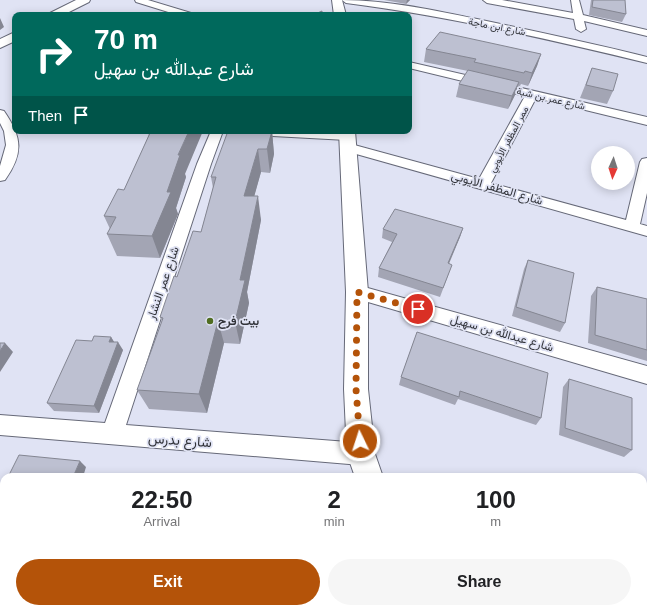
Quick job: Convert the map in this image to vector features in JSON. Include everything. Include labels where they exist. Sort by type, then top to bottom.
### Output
[{"type":"street","points":[[60,12],[85,0]]},
{"type":"street","points":[[75,12],[97,0]]},
{"type":"street","points":[[139,0],[178,12]]},
{"type":"street","points":[[337,0],[339,12]]},
{"type":"street","name":"شارع ابن ماجة","points":[[346,0],[407,8],[584,44],[647,60]]},
{"type":"street","points":[[487,0],[647,33]]},
{"type":"street","points":[[575,0],[584,44]]},
{"type":"street","points":[[0,44],[12,38]]},
{"type":"street","points":[[0,51],[12,45]]},
{"type":"street","name":"شارع عمر بن شبة","points":[[412,66],[647,121]]},
{"type":"street","name":"ممر المظفر الأيوبي","points":[[484,184],[532,94]]},
{"type":"street","points":[[0,114],[11,132],[12,144],[7,168],[0,177]]},
{"type":"street","name":"شارع عمر النشار","points":[[112,435],[215,134]]},
{"type":"street","name":"شارع المظفر الأيوبي","points":[[294,134],[347,138],[484,184],[647,231]]},
{"type":"street","points":[[347,138],[357,292],[356,389],[361,454],[368,473]]},
{"type":"street","points":[[632,226],[647,162]]},
{"type":"street","name":"شارع عبدالله بن سهيل","points":[[357,292],[647,375]]},
{"type":"street","name":"شارع بدرس","points":[[0,425],[361,454]]},
{"type":"building","points":[[593,0],[625,0],[626,14],[592,7]]},
{"type":"building","points":[[440,32],[541,54],[532,73],[525,71],[524,73],[474,62],[476,59],[426,49]]},
{"type":"building","points":[[592,68],[618,74],[613,91],[586,85]]},
{"type":"building","points":[[468,70],[519,82],[512,96],[459,84]]},
{"type":"building","points":[[150,134],[188,134],[178,155],[180,155],[167,192],[171,192],[152,236],[107,234],[116,217],[104,216],[118,189],[124,190]]},
{"type":"building","points":[[227,134],[271,134],[267,149],[258,149],[244,196],[258,196],[240,280],[245,280],[235,322],[218,321],[199,394],[137,390],[163,318],[160,317],[174,276],[177,277],[193,231],[201,232],[216,177],[211,177]]},
{"type":"building","points":[[395,209],[463,228],[448,263],[452,265],[443,288],[379,268],[397,234],[383,229]]},
{"type":"building","points":[[528,260],[574,273],[565,323],[516,307]]},
{"type":"building","points":[[597,287],[647,299],[647,350],[595,335]]},
{"type":"building","points":[[417,332],[548,373],[541,418],[460,391],[459,397],[401,377]]},
{"type":"building","points":[[94,336],[111,337],[109,342],[118,342],[94,406],[47,403],[76,340],[92,341]]},
{"type":"building","points":[[0,343],[5,343],[0,351]]},
{"type":"building","points":[[569,379],[632,398],[632,450],[565,428]]},
{"type":"building","points":[[19,455],[80,461],[75,473],[10,473]]},
{"type":"place","name":"بيت فرح","points":[[210,321]]},
{"type":"route","points":[[360,441],[356,389],[357,292],[418,309]]}]
